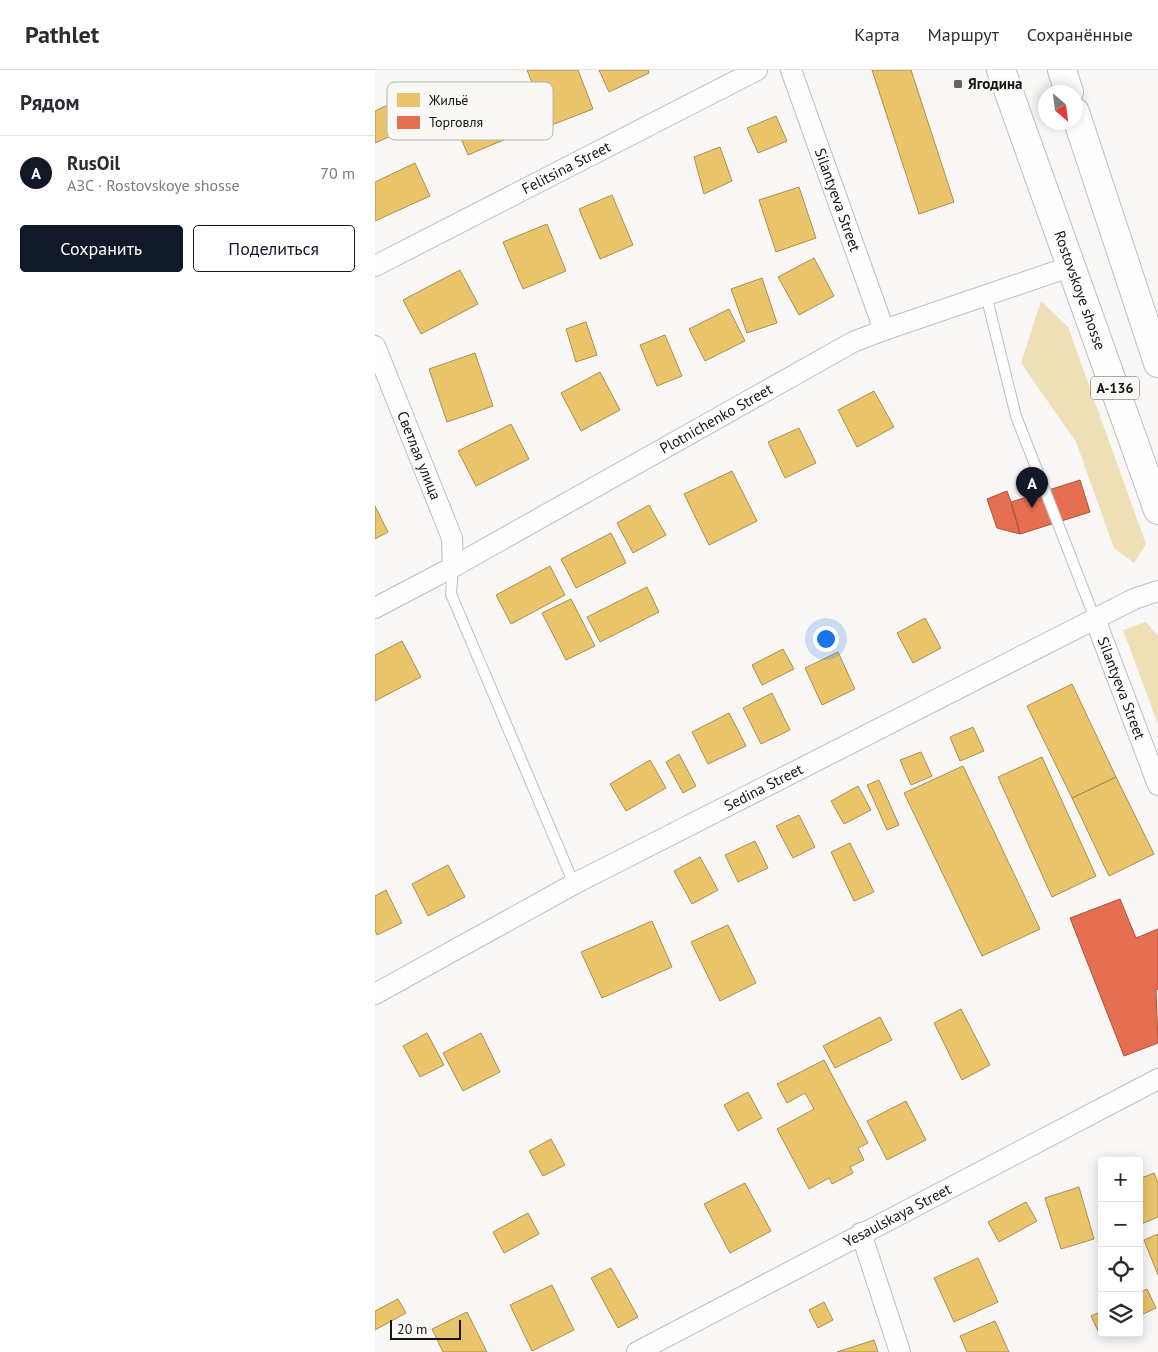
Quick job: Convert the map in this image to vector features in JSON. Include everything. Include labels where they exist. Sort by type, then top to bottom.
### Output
[{"type":"highway","name":"Rostovskoye shosse","points":[[1001,70],[1073,266],[1158,510]]},
{"type":"highway","points":[[1062,70],[1067,85]]},
{"type":"highway","points":[[1081,130],[1158,363]]},
{"type":"street","name":"Felitsina Street","points":[[375,266],[757,70]]},
{"type":"street","name":"Silantyeva Street","points":[[791,70],[883,330]]},
{"type":"street","name":"Plotnichenko Street","points":[[375,608],[453,567],[853,342],[883,330],[1073,266]]},
{"type":"street","name":"Светлая улица","points":[[375,346],[452,538],[453,567]]},
{"type":"street","name":"Sedina Street","points":[[375,994],[575,884],[1134,599],[1158,591]]},
{"type":"street","name":"Silantyeva Street","points":[[1095,619],[1158,784]]},
{"type":"street","name":"Yesaulskaya Street","points":[[637,1352],[861,1233],[1158,1081]]},
{"type":"street","points":[[861,1233],[900,1352]]},
{"type":"lane","points":[[986,295],[1016,416],[1095,619]]},
{"type":"lane","points":[[453,567],[451,594],[575,884]]},
{"type":"shaded area","points":[[1041,301],[1068,327],[1146,544],[1134,563],[1114,548],[1076,442],[1021,363]]},
{"type":"shaded area","points":[[1146,622],[1158,636],[1158,724],[1123,630]]},
{"type":"building: Жильё","points":[[527,70],[578,70],[593,109],[553,124],[553,82],[532,82]]},
{"type":"building: Жильё","points":[[599,70],[648,70],[649,73],[609,92]]},
{"type":"building: Жильё","points":[[872,70],[911,70],[954,202],[919,214]]},
{"type":"building: Жильё","points":[[387,105],[387,138],[375,143],[375,111]]},
{"type":"building: Жильё","points":[[776,116],[787,141],[758,153],[747,128]]},
{"type":"building: Жильё","points":[[462,140],[503,140],[468,155]]},
{"type":"building: Жильё","points":[[720,147],[732,181],[704,194],[694,157]]},
{"type":"building: Жильё","points":[[415,163],[430,196],[375,221],[375,182]]},
{"type":"building: Жильё","points":[[799,187],[816,238],[776,252],[759,200]]},
{"type":"building: Жильё","points":[[612,195],[633,245],[600,259],[579,209]]},
{"type":"building: Жильё","points":[[547,224],[566,271],[523,289],[503,242]]},
{"type":"building: Жильё","points":[[814,258],[834,296],[799,315],[778,277]]},
{"type":"building: Жильё","points":[[460,270],[478,304],[421,334],[403,300]]},
{"type":"building: Жильё","points":[[762,278],[777,323],[747,333],[731,289]]},
{"type":"building: Жильё","points":[[729,309],[745,341],[705,361],[689,329]]},
{"type":"building: Жильё","points":[[586,322],[597,355],[576,362],[566,329]]},
{"type":"building: Жильё","points":[[665,335],[682,376],[657,386],[640,345]]},
{"type":"building: Жильё","points":[[475,353],[493,406],[447,422],[429,369]]},
{"type":"building: Жильё","points":[[600,372],[620,410],[581,431],[561,393]]},
{"type":"building: Жильё","points":[[874,391],[894,427],[857,447],[838,410]]},
{"type":"building: Жильё","points":[[511,424],[529,459],[476,486],[458,451]]},
{"type":"building: Жильё","points":[[799,428],[816,463],[785,478],[768,442]]},
{"type":"building: Жильё","points":[[732,471],[757,521],[709,545],[684,494]]},
{"type":"building: Жильё","points":[[649,505],[666,535],[633,553],[617,523]]},
{"type":"building: Жильё","points":[[375,506],[388,532],[375,539]]},
{"type":"building: Жильё","points":[[611,533],[626,563],[576,588],[561,559]]},
{"type":"building: Жильё","points":[[550,566],[565,595],[511,624],[496,595]]},
{"type":"building: Жильё","points":[[647,587],[659,612],[600,642],[587,617]]},
{"type":"building: Жильё","points":[[571,599],[595,646],[566,660],[542,613]]},
{"type":"building: Жильё","points":[[925,618],[941,648],[913,663],[897,633]]},
{"type":"building: Жильё","points":[[402,641],[421,677],[375,701],[375,655]]},
{"type":"building: Жильё","points":[[783,649],[794,669],[762,685],[752,665]]},
{"type":"building: Жильё","points":[[838,652],[855,689],[822,705],[805,668]]},
{"type":"building: Жильё","points":[[1072,684],[1116,777],[1072,798],[1027,706]]},
{"type":"building: Жильё","points":[[772,693],[790,730],[761,744],[743,708]]},
{"type":"building: Жильё","points":[[729,713],[746,746],[708,764],[692,732]]},
{"type":"building: Жильё","points":[[973,727],[984,751],[960,761],[950,737]]},
{"type":"building: Жильё","points":[[921,752],[932,776],[911,785],[900,760]]},
{"type":"building: Жильё","points":[[679,754],[696,786],[683,793],[666,762]]},
{"type":"building: Жильё","points":[[1042,757],[1096,876],[1052,897],[998,777]]},
{"type":"building: Жильё","points":[[650,760],[666,788],[626,811],[610,784]]},
{"type":"building: Жильё","points":[[963,766],[1040,929],[982,956],[904,793]]},
{"type":"building: Жильё","points":[[1116,777],[1154,854],[1109,876],[1072,798]]},
{"type":"building: Жильё","points":[[879,780],[899,825],[887,830],[867,785]]},
{"type":"building: Жильё","points":[[858,786],[871,810],[844,824],[831,801]]},
{"type":"building: Жильё","points":[[799,815],[815,847],[793,858],[776,826]]},
{"type":"building: Жильё","points":[[755,841],[768,868],[738,882],[725,855]]},
{"type":"building: Жильё","points":[[850,843],[874,892],[854,901],[831,852]]},
{"type":"building: Жильё","points":[[700,857],[718,890],[692,904],[674,871]]},
{"type":"building: Жильё","points":[[448,865],[465,897],[428,916],[412,884]]},
{"type":"building: Жильё","points":[[386,890],[402,923],[377,935],[375,930],[375,896]]},
{"type":"building: Жильё","points":[[652,921],[672,967],[602,998],[581,952]]},
{"type":"building: Жильё","points":[[728,925],[756,983],[720,1001],[691,942]]},
{"type":"building: Жильё","points":[[961,1009],[990,1065],[962,1080],[934,1023]]},
{"type":"building: Жильё","points":[[880,1017],[892,1040],[835,1068],[823,1046]]},
{"type":"building: Жильё","points":[[427,1033],[444,1065],[420,1077],[403,1046]]},
{"type":"building: Жильё","points":[[481,1033],[500,1072],[463,1091],[443,1053]]},
{"type":"building: Жильё","points":[[824,1060],[868,1143],[858,1148],[864,1160],[850,1167],[853,1173],[832,1184],[829,1178],[809,1189],[777,1129],[814,1109],[805,1093],[787,1103],[777,1084]]},
{"type":"building: Жильё","points":[[748,1092],[762,1118],[738,1131],[724,1105]]},
{"type":"building: Жильё","points":[[906,1101],[926,1140],[887,1160],[867,1121]]},
{"type":"building: Жильё","points":[[551,1139],[565,1165],[543,1176],[529,1151]]},
{"type":"building: Жильё","points":[[1154,1173],[1158,1183],[1158,1217],[1143,1223],[1143,1202],[1143,1177]]},
{"type":"building: Жильё","points":[[745,1183],[771,1231],[730,1253],[704,1204]]},
{"type":"building: Жильё","points":[[1079,1187],[1094,1239],[1061,1249],[1045,1198]]},
{"type":"building: Жильё","points":[[1026,1202],[1037,1221],[999,1242],[988,1222]]},
{"type":"building: Жильё","points":[[528,1213],[539,1234],[504,1253],[493,1232]]},
{"type":"building: Жильё","points":[[1158,1234],[1158,1275],[1144,1240]]},
{"type":"building: Жильё","points":[[978,1258],[998,1302],[954,1322],[934,1278]]},
{"type":"building: Жильё","points":[[611,1268],[638,1317],[618,1328],[591,1278]]},
{"type":"building: Жильё","points":[[552,1285],[574,1330],[532,1351],[510,1305]]},
{"type":"building: Жильё","points":[[1147,1289],[1156,1308],[1143,1314],[1143,1292]]},
{"type":"building: Жильё","points":[[398,1299],[406,1313],[375,1330],[375,1311]]},
{"type":"building: Жильё","points":[[824,1302],[833,1320],[818,1328],[809,1310]]},
{"type":"building: Жильё","points":[[467,1312],[487,1352],[443,1352],[432,1329]]},
{"type":"building: Жильё","points":[[1098,1313],[1098,1331],[1091,1316]]},
{"type":"building: Жильё","points":[[995,1321],[1009,1352],[967,1352],[960,1336]]},
{"type":"building: Жильё","points":[[874,1340],[878,1352],[837,1352]]},
{"type":"building: Торговля","points":[[1080,480],[1090,512],[1020,534],[1011,502]]},
{"type":"building: Торговля","points":[[1007,491],[1020,534],[997,528],[987,499]]},
{"type":"building: Торговля","points":[[1120,899],[1136,938],[1158,929],[1158,989],[1156,990],[1158,1043],[1124,1056],[1070,918]]},
{"type":"place","name":"Ягодина","points":[[958,84]]},
{"type":"place","name":"RusOil","points":[[1032,508]]}]
